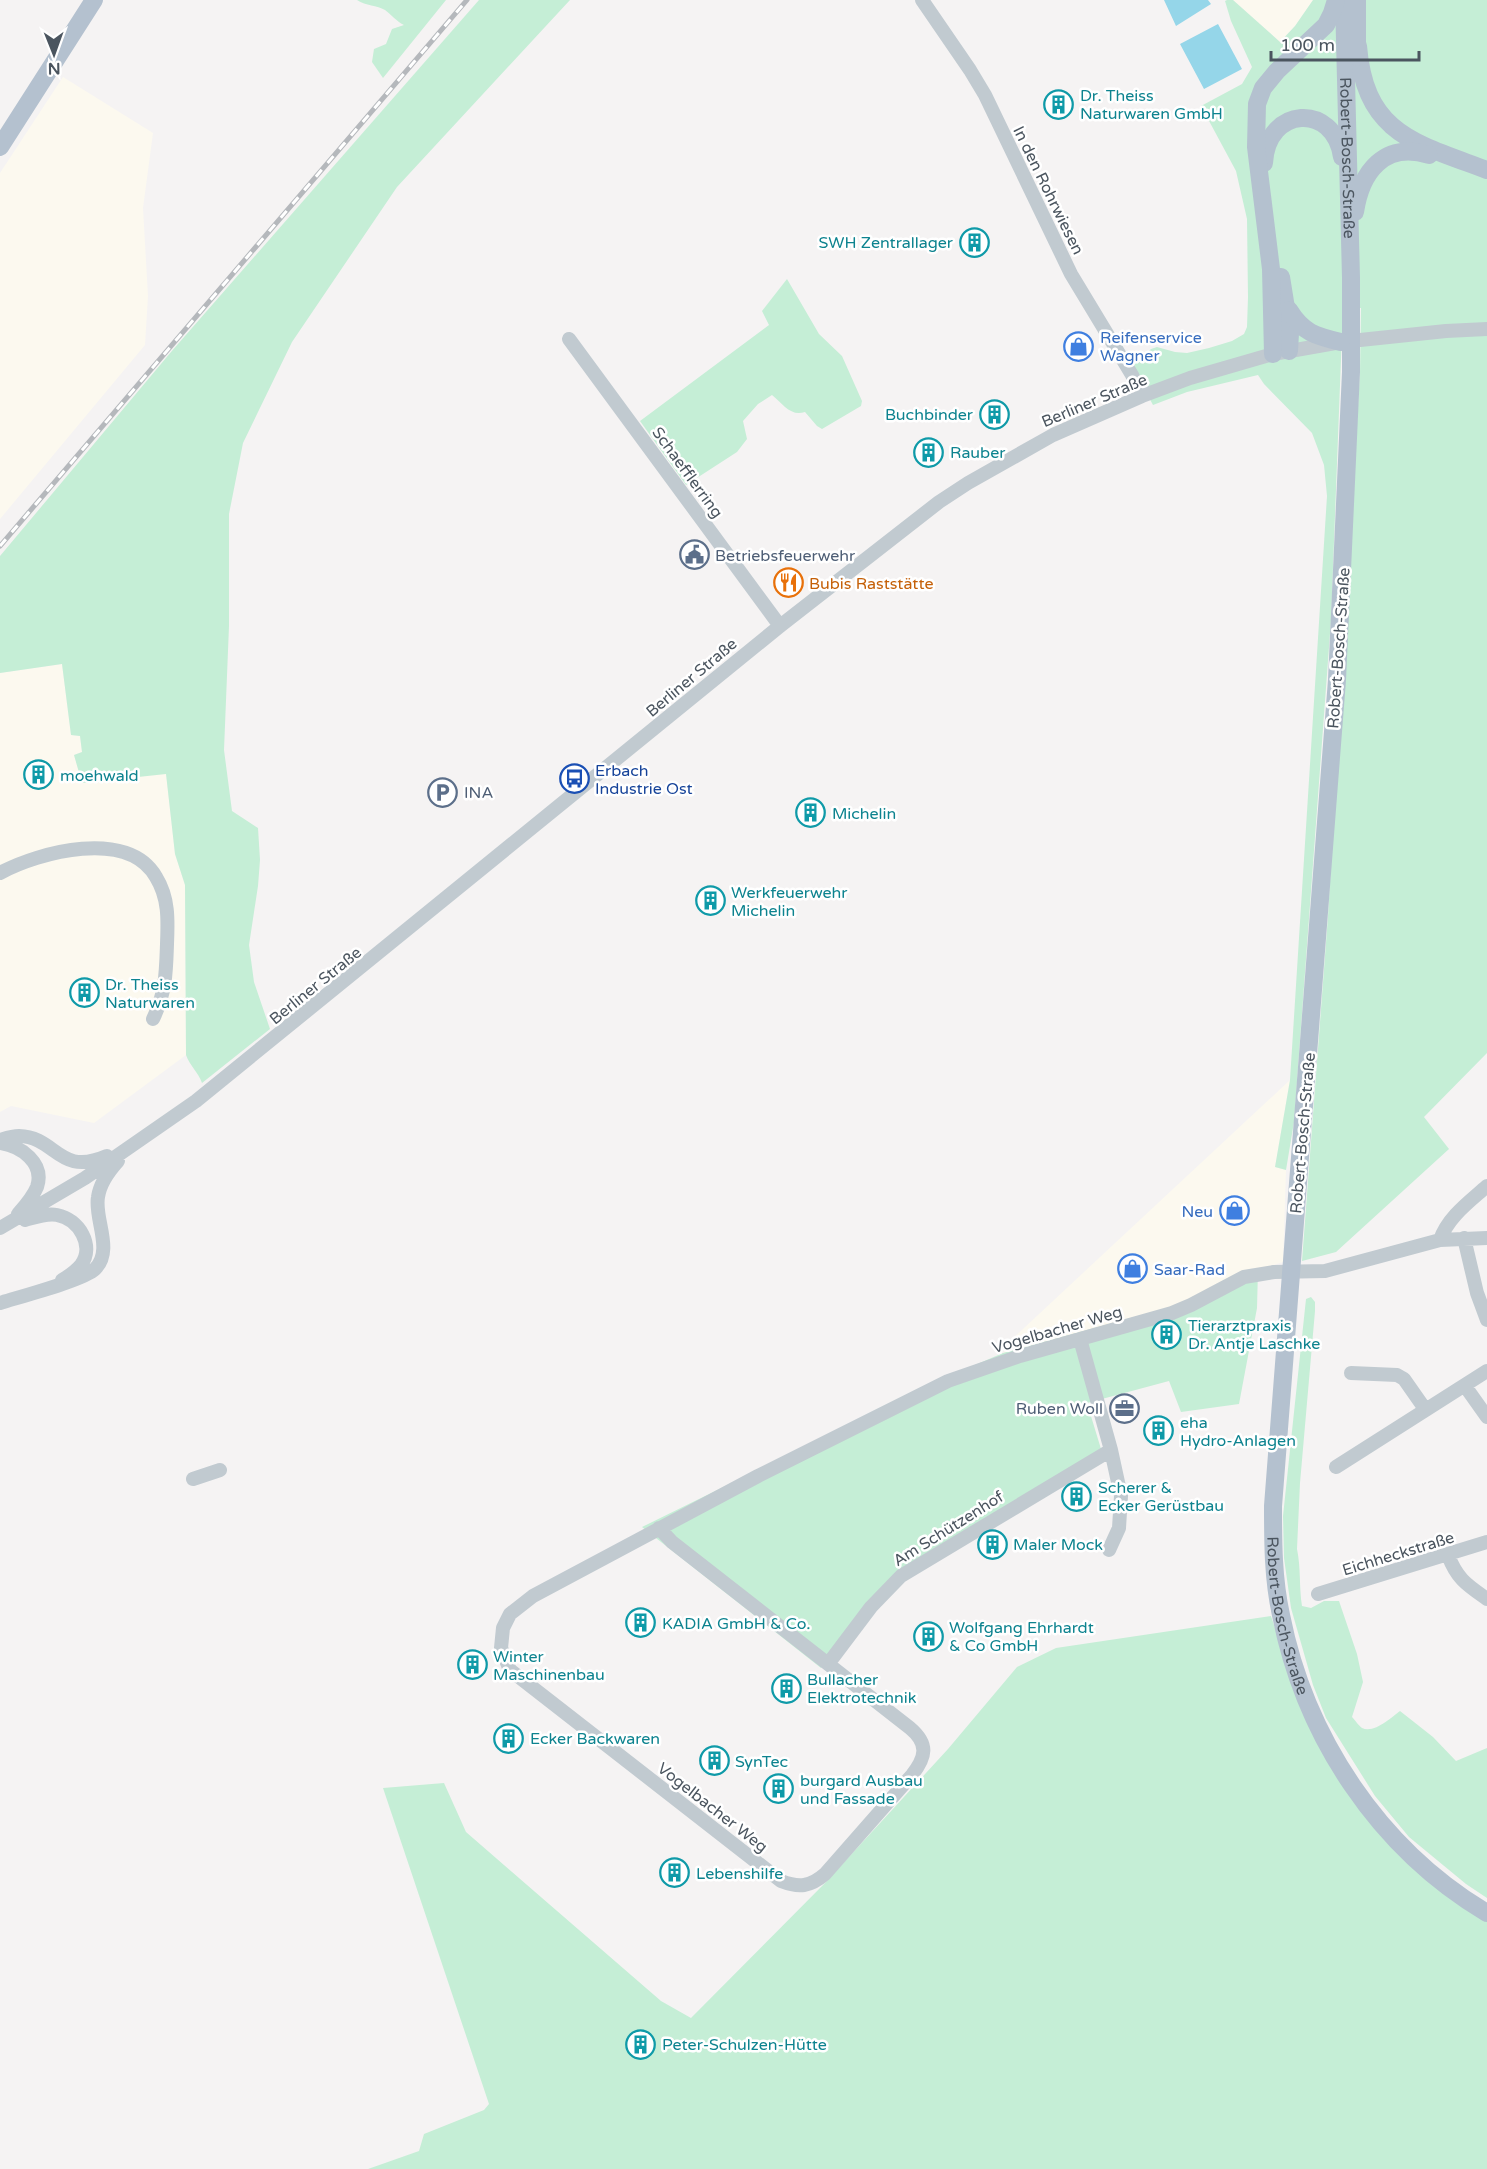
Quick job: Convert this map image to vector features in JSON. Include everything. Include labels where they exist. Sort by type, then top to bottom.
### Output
[{"type":"main road","points":[[0,147],[94,0]]},
{"type":"main road","points":[[1281,353],[1256,147],[1257,104],[1263,88],[1277,71],[1326,25],[1336,0]]},
{"type":"main road","name":"Robert-Bosch-Straße","points":[[1344,0],[1351,372],[1337,680],[1273,1506],[1273,1542],[1279,1605],[1289,1649],[1301,1686],[1321,1732],[1347,1777],[1392,1836],[1421,1864],[1487,1913]]},
{"type":"main road","name":"Robert-Bosch-Straße","points":[[1351,278],[1358,38],[1357,0]]},
{"type":"main road","points":[[1358,38],[1360,65],[1368,96],[1389,125],[1429,152],[1487,177]]},
{"type":"main road","points":[[1281,353],[1290,333],[1264,164],[1265,149],[1272,134],[1281,124],[1297,119],[1312,119],[1325,124],[1335,135],[1340,146],[1347,191]]},
{"type":"main road","points":[[1353,238],[1358,194],[1371,168],[1381,160],[1408,151],[1429,152],[1487,170]]},
{"type":"main road","points":[[1286,307],[1297,324],[1307,331],[1341,342]]},
{"type":"street","name":"In den Rohrwiesen","points":[[922,0],[985,95],[1071,274],[1132,375],[1142,396]]},
{"type":"street","name":"Berliner Straße","points":[[0,1228],[76,1184],[196,1101],[780,626],[931,508],[968,483],[1053,435],[1142,396],[1190,378],[1281,353],[1341,342],[1487,329]]},
{"type":"street","name":"Schaefflerring","points":[[569,339],[780,626]]},
{"type":"street","points":[[0,873],[50,854],[86,849],[122,852],[148,867],[162,887],[168,914],[166,986],[153,1019]]},
{"type":"street","points":[[0,1141],[20,1136],[36,1141],[59,1157],[82,1163],[93,1162],[134,1145]]},
{"type":"street","points":[[0,1141],[24,1151],[33,1160],[38,1171],[38,1184],[32,1197],[19,1213],[0,1228]]},
{"type":"street","points":[[0,1303],[83,1277],[96,1268],[102,1258],[104,1247],[97,1199],[100,1186],[115,1164],[134,1145]]},
{"type":"street","points":[[1440,1240],[1444,1227],[1487,1186]]},
{"type":"street","points":[[0,1228],[44,1215],[57,1215],[78,1226],[83,1235],[85,1256],[81,1265],[72,1274],[53,1286]]},
{"type":"street","points":[[1464,1238],[1477,1293],[1487,1320]]},
{"type":"street","name":"Vogelbacher Weg","points":[[659,1528],[672,1542],[917,1733],[922,1740],[923,1759],[912,1775],[825,1874],[812,1884],[793,1886],[781,1881],[510,1670],[501,1648],[503,1628],[510,1614],[533,1596],[659,1528],[930,1389],[1020,1356],[1172,1312],[1191,1305],[1244,1277],[1291,1271],[1335,1269],[1440,1240],[1487,1238]]},
{"type":"street","points":[[1080,1339],[1118,1476],[1121,1512],[1119,1528],[1109,1550]]},
{"type":"street","points":[[1336,1467],[1487,1371]]},
{"type":"street","points":[[1351,1373],[1397,1375],[1404,1379],[1425,1409]]},
{"type":"street","points":[[1465,1386],[1487,1417]]},
{"type":"street","name":"Am Schützenhof","points":[[828,1664],[871,1607],[901,1576],[1111,1450]]},
{"type":"street","points":[[193,1479],[220,1470]]},
{"type":"street","name":"Eichheckstraße","points":[[1318,1594],[1487,1542]]},
{"type":"street","points":[[1448,1555],[1453,1568],[1463,1582],[1487,1599]]},
{"type":"shaded area","points":[[1233,0],[1313,0],[1295,26],[1280,42]]},
{"type":"shaded area","points":[[63,77],[153,133],[143,208],[148,296],[145,345],[0,519],[0,173]]},
{"type":"shaded area","points":[[62,664],[71,735],[80,736],[82,752],[74,755],[82,783],[166,773],[175,854],[185,885],[186,1055],[94,1123],[11,1106],[0,1112],[0,673]]},
{"type":"shaded area","points":[[1290,1080],[1275,1167],[1286,1170],[1283,1262],[1258,1270],[1189,1302],[1003,1353],[1010,1341]]},
{"type":"green space","points":[[357,0],[446,0],[383,78],[372,62],[374,49],[386,44],[392,29],[404,25],[385,10]]},
{"type":"green space","points":[[479,0],[570,0],[397,187],[292,342],[243,443],[229,514],[229,626],[224,750],[232,811],[258,828],[260,860],[258,886],[249,945],[254,982],[270,1029],[202,1083],[186,1055],[185,885],[175,854],[166,774],[82,783],[74,755],[82,752],[80,736],[71,735],[62,664],[0,673],[0,556],[171,352]]},
{"type":"green space","points":[[1233,0],[1280,42],[1295,26],[1313,0],[1487,0],[1487,1053],[1424,1117],[1449,1149],[1336,1252],[1302,1261],[1328,916],[1360,372],[1361,308],[1343,307],[1331,620],[1294,1122],[1286,1170],[1275,1167],[1290,1080],[1327,496],[1324,465],[1312,433],[1258,375],[1187,392],[1153,405],[1132,366],[1151,349],[1157,347],[1187,353],[1209,348],[1232,341],[1244,334],[1247,327],[1247,219],[1236,171],[1201,106],[1242,84],[1252,67],[1231,21],[1225,1]]},
{"type":"green space","points":[[787,279],[819,334],[842,356],[862,401],[861,406],[822,429],[805,412],[791,411],[772,395],[758,404],[743,421],[747,439],[737,452],[686,485],[640,421],[769,325],[762,311]]},
{"type":"green space","points":[[1258,1270],[1257,1308],[1239,1404],[1181,1412],[1169,1381],[1087,1403],[1101,1449],[864,1608],[821,1668],[642,1527],[947,1377],[1003,1353],[1189,1302]]},
{"type":"green space","points":[[1311,1297],[1315,1302],[1315,1311],[1300,1483],[1297,1549],[1302,1606],[1311,1608],[1324,1601],[1339,1601],[1357,1654],[1363,1682],[1352,1717],[1362,1728],[1377,1727],[1400,1711],[1433,1737],[1456,1761],[1487,1748],[1487,1898],[1466,1884],[1409,1837],[1375,1796],[1326,1718],[1313,1685],[1291,1608],[1284,1558],[1283,1516],[1306,1299]]},
{"type":"green space","points":[[1271,1616],[1285,1658],[1357,1802],[1487,1918],[1487,2169],[368,2169],[419,2151],[424,2134],[484,2110],[489,2104],[383,1788],[444,1783],[466,1832],[661,2001],[691,2018],[825,1883],[948,1749],[1017,1667],[1056,1648]]},
{"type":"water","points":[[1164,0],[1208,0],[1211,4],[1176,26]]},
{"type":"water","points":[[1218,24],[1242,69],[1204,89],[1180,44]]},
{"type":"railway","points":[[0,546],[467,0]]},
{"type":"place","name":"Dr. Theiss Naturwaren GmbH","points":[[1059,104]]},
{"type":"place","name":"SWH Zentrallager","points":[[974,242]]},
{"type":"place","name":"Reifenservice Wagner","points":[[1079,346]]},
{"type":"place","name":"Buchbinder","points":[[994,414]]},
{"type":"place","name":"Rauber","points":[[929,452]]},
{"type":"place","name":"Betriebsfeuerwehr","points":[[694,555]]},
{"type":"place","name":"Bubis Raststätte","points":[[788,583]]},
{"type":"place","name":"moehwald","points":[[39,775]]},
{"type":"place","name":"Erbach Industrie Ost","points":[[574,779]]},
{"type":"place","name":"INA","points":[[443,792]]},
{"type":"place","name":"Michelin","points":[[811,813]]},
{"type":"place","name":"Werkfeuerwehr Michelin","points":[[710,901]]},
{"type":"place","name":"Dr. Theiss Naturwaren","points":[[84,993]]},
{"type":"place","name":"Neu","points":[[1234,1211]]},
{"type":"place","name":"Saar-Rad","points":[[1133,1269]]},
{"type":"place","name":"Tierarztpraxis Dr. Antje Laschke","points":[[1167,1334]]},
{"type":"place","name":"Ruben Woll","points":[[1124,1408]]},
{"type":"place","name":"eha Hydro-Anlagen","points":[[1159,1431]]},
{"type":"place","name":"Scherer & Ecker Gerüstbau","points":[[1077,1496]]},
{"type":"place","name":"Maler Mock","points":[[992,1544]]},
{"type":"place","name":"KADIA GmbH & Co.","points":[[641,1623]]},
{"type":"place","name":"Wolfgang Ehrhardt & Co GmbH","points":[[928,1636]]},
{"type":"place","name":"Winter Maschinenbau","points":[[472,1665]]},
{"type":"place","name":"Bullacher Elektrotechnik","points":[[786,1688]]},
{"type":"place","name":"Ecker Backwaren","points":[[509,1738]]},
{"type":"place","name":"SynTec","points":[[714,1761]]},
{"type":"place","name":"burgard Ausbau und Fassade","points":[[779,1789]]},
{"type":"place","name":"Lebenshilfe","points":[[675,1873]]},
{"type":"place","name":"Peter-Schulzen-Hütte","points":[[641,2044]]}]
